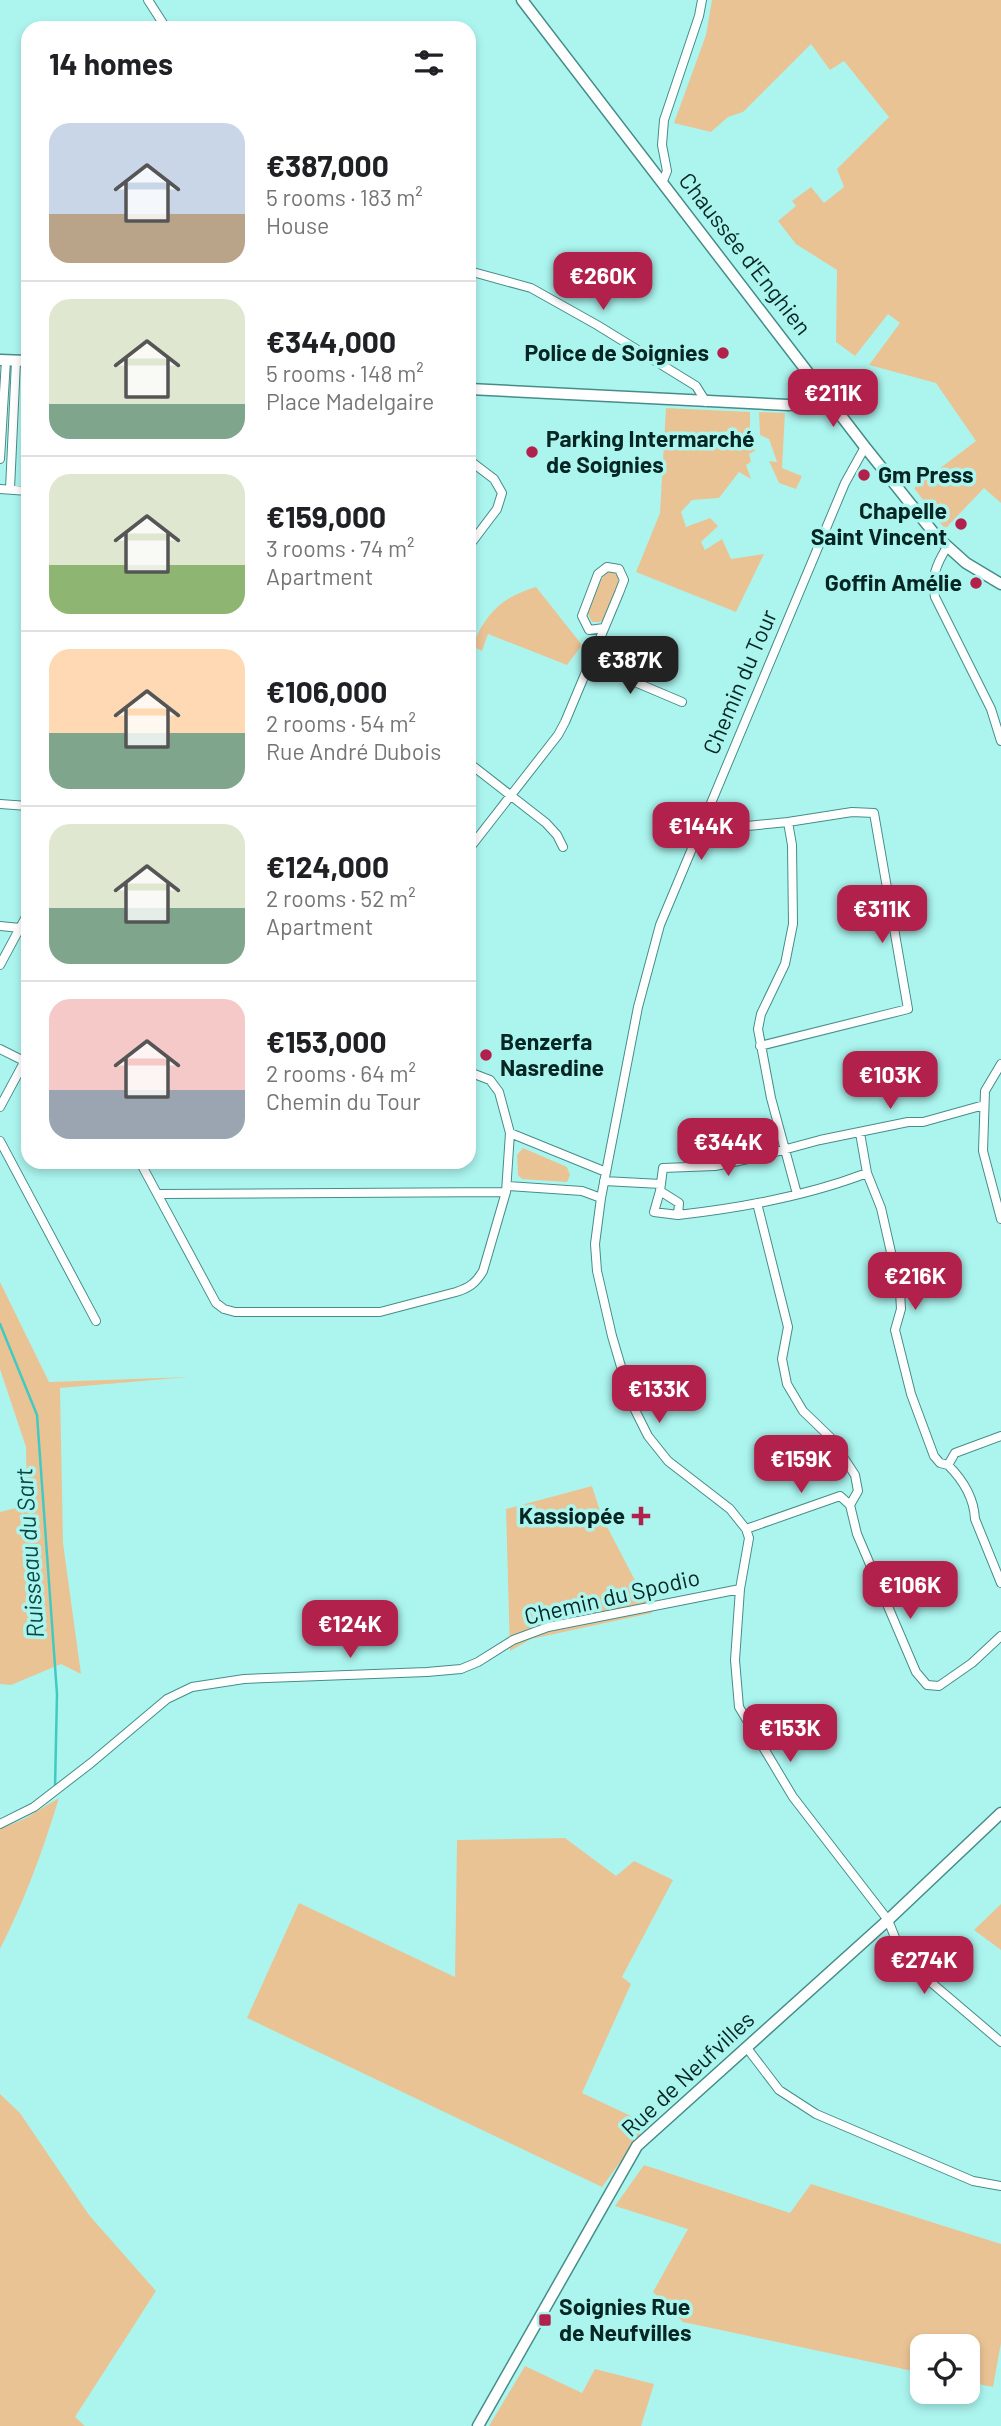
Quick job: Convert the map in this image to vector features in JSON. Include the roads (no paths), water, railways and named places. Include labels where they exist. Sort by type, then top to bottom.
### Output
[{"type":"main road","name":"Chaussée d'Enghien","points":[[522,0],[865,447],[947,547],[966,563],[1001,584]]},
{"type":"main road","points":[[476,389],[706,402],[806,404],[826,393]]},
{"type":"main road","name":"Rue de Neufvilles","points":[[478,2426],[637,2146],[888,1920],[1001,1813]]},
{"type":"street","points":[[148,0],[162,21]]},
{"type":"street","points":[[663,181],[667,172],[662,145],[664,120],[702,0]]},
{"type":"street","points":[[476,273],[531,288],[696,386],[706,402]]},
{"type":"street","points":[[0,459],[13,360]]},
{"type":"street","points":[[10,489],[13,360]]},
{"type":"street","name":"Chemin du Tour","points":[[746,1529],[730,1509],[668,1461],[648,1436],[632,1404],[612,1336],[597,1271],[595,1244],[605,1176],[649,961],[660,925],[845,484],[865,447]]},
{"type":"street","points":[[476,465],[494,479],[502,493],[497,509],[476,537]]},
{"type":"street","points":[[0,489],[21,490]]},
{"type":"street","points":[[947,547],[934,571],[932,583],[935,597],[991,709],[1001,741]]},
{"type":"street","points":[[476,840],[558,735],[590,663],[624,580],[619,569],[607,567],[597,574],[582,616],[589,630],[604,628]]},
{"type":"street","points":[[590,663],[682,702]]},
{"type":"street","points":[[476,768],[546,823],[563,847]]},
{"type":"street","points":[[0,804],[21,806]]},
{"type":"street","points":[[703,821],[727,828],[788,822],[852,811],[874,813],[908,1009],[760,1046]]},
{"type":"street","points":[[788,822],[792,845],[793,924],[785,964],[761,1014],[758,1029],[797,1194]]},
{"type":"street","points":[[0,926],[20,928],[0,965]]},
{"type":"street","points":[[0,1049],[21,1058]]},
{"type":"street","points":[[1001,1064],[985,1091],[983,1151],[996,1183],[1001,1219]]},
{"type":"street","points":[[0,1107],[21,1070]]},
{"type":"street","points":[[144,1169],[216,1303],[224,1309],[235,1312],[380,1312],[468,1288],[477,1281],[483,1271],[506,1189],[510,1133],[499,1092],[490,1080],[476,1075]]},
{"type":"street","points":[[867,1173],[797,1194],[722,1210],[678,1215],[654,1212],[663,1168],[715,1166],[908,1122],[923,1122],[984,1105]]},
{"type":"street","points":[[510,1133],[605,1176],[661,1187],[679,1203],[678,1215]]},
{"type":"street","points":[[860,1133],[867,1173],[881,1208],[901,1292],[901,1308],[895,1330],[908,1381],[934,1456],[958,1475],[969,1493],[975,1519],[1001,1583]]},
{"type":"street","points":[[0,1141],[96,1321]]},
{"type":"street","points":[[158,1194],[506,1189],[582,1191],[601,1198]]},
{"type":"street","points":[[757,1203],[788,1327],[782,1359],[787,1384],[803,1411],[830,1437],[855,1475],[858,1491],[850,1505]]},
{"type":"street","points":[[944,1464],[955,1453],[1001,1436]]},
{"type":"street","points":[[1001,1636],[972,1663],[939,1686],[927,1685],[916,1672],[857,1534],[850,1505],[840,1496],[746,1529],[748,1549],[740,1589],[735,1660],[739,1707],[793,1797],[888,1920],[896,1940],[913,1966],[1001,2042]]},
{"type":"street","name":"Chemin du Spodio","points":[[0,1824],[34,1807],[167,1699],[192,1687],[244,1679],[460,1669],[478,1662],[525,1634],[548,1627],[740,1589]]},
{"type":"street","points":[[747,2048],[779,2090],[816,2114],[973,2182],[1001,2186]]},
{"type":"waterway","name":"Ruisseau du Sart","points":[[0,1324],[37,1415],[57,1694],[55,1788]]},
{"type":"place","name":"Police de Soignies","points":[[723,353]]},
{"type":"place","name":"Parking Intermarché de Soignies","points":[[532,452]]},
{"type":"place","name":"Gm Press","points":[[864,475]]},
{"type":"place","name":"Chapelle Saint Vincent","points":[[961,524]]},
{"type":"place","name":"Goffin Amélie","points":[[976,583]]},
{"type":"place","name":"Benzerfa Nasredine","points":[[486,1055]]},
{"type":"place","name":"Kassiopée","points":[[641,1516]]},
{"type":"place","name":"Soignies Rue de Neufvilles","points":[[545,2320]]}]
